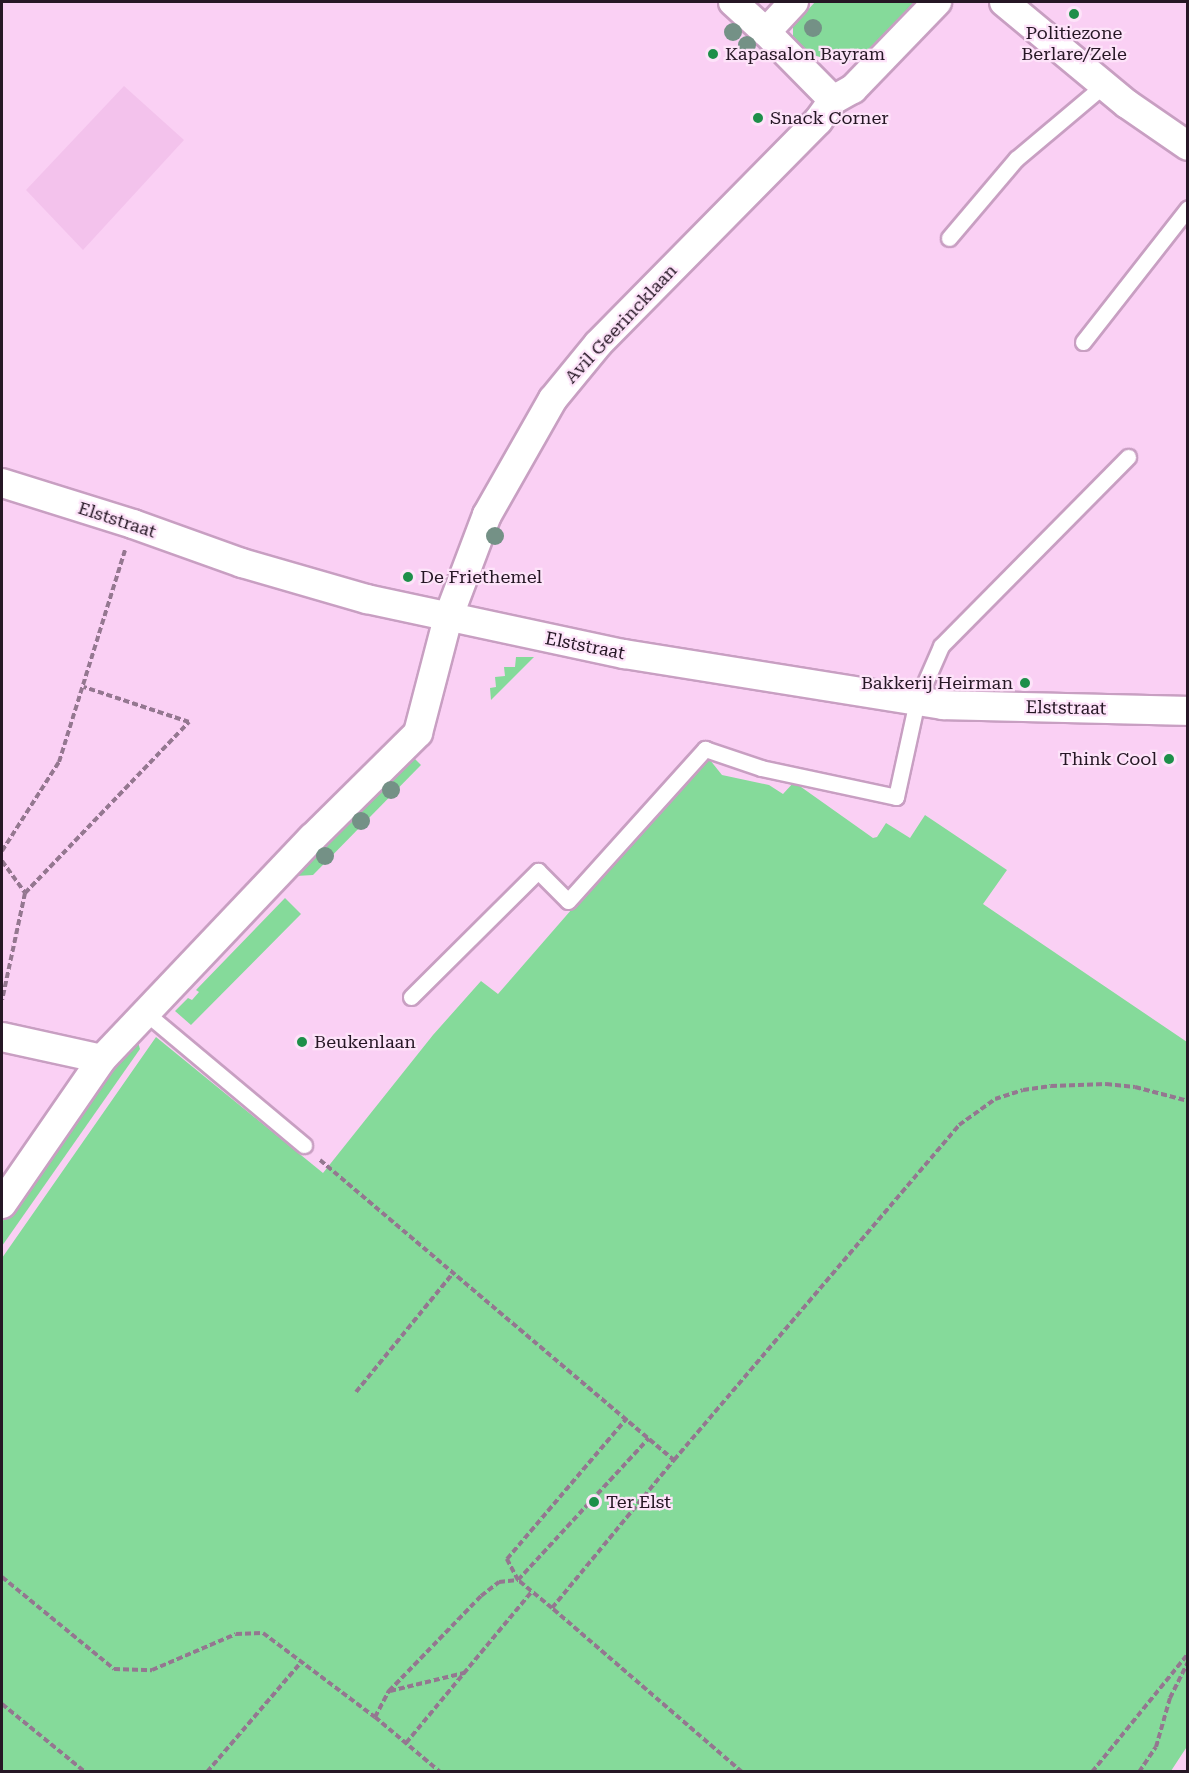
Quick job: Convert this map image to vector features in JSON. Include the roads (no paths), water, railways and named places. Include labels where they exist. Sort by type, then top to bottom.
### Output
[{"type":"street","points":[[733,2],[833,100]]},
{"type":"street","points":[[766,32],[794,2]]},
{"type":"street","name":"Avil Geerincklaan","points":[[448,618],[487,515],[553,399],[598,344],[818,121],[833,100],[852,89],[937,2]]},
{"type":"street","points":[[1004,2],[1104,85],[1188,146]]},
{"type":"street","name":"Elststraat","points":[[2,483],[133,524],[242,563],[367,599],[624,654],[943,705],[1188,711]]},
{"type":"street","points":[[2,1204],[102,1059],[418,733],[448,618]]},
{"type":"street","points":[[2,1037],[102,1059]]},
{"type":"lane","points":[[949,238],[1016,159],[1104,85]]},
{"type":"lane","points":[[1083,342],[1188,208]]},
{"type":"lane","points":[[411,997],[538,872],[568,901],[705,749],[761,768],[896,797],[917,701],[941,646],[1128,457]]},
{"type":"lane","points":[[146,1013],[303,1145]]},
{"type":"place","name":"Politiezone Berlare/Zele","points":[[1074,14]]},
{"type":"place","name":"Kapasalon Bayram","points":[[713,54]]},
{"type":"place","name":"Snack Corner","points":[[758,118]]},
{"type":"place","name":"De Friethemel","points":[[408,577]]},
{"type":"place","name":"Bakkerij Heirman","points":[[1025,683]]},
{"type":"place","name":"Think Cool","points":[[1169,759]]},
{"type":"place","name":"Beukenlaan","points":[[302,1042]]},
{"type":"place","name":"Ter Elst","points":[[594,1502]]}]
